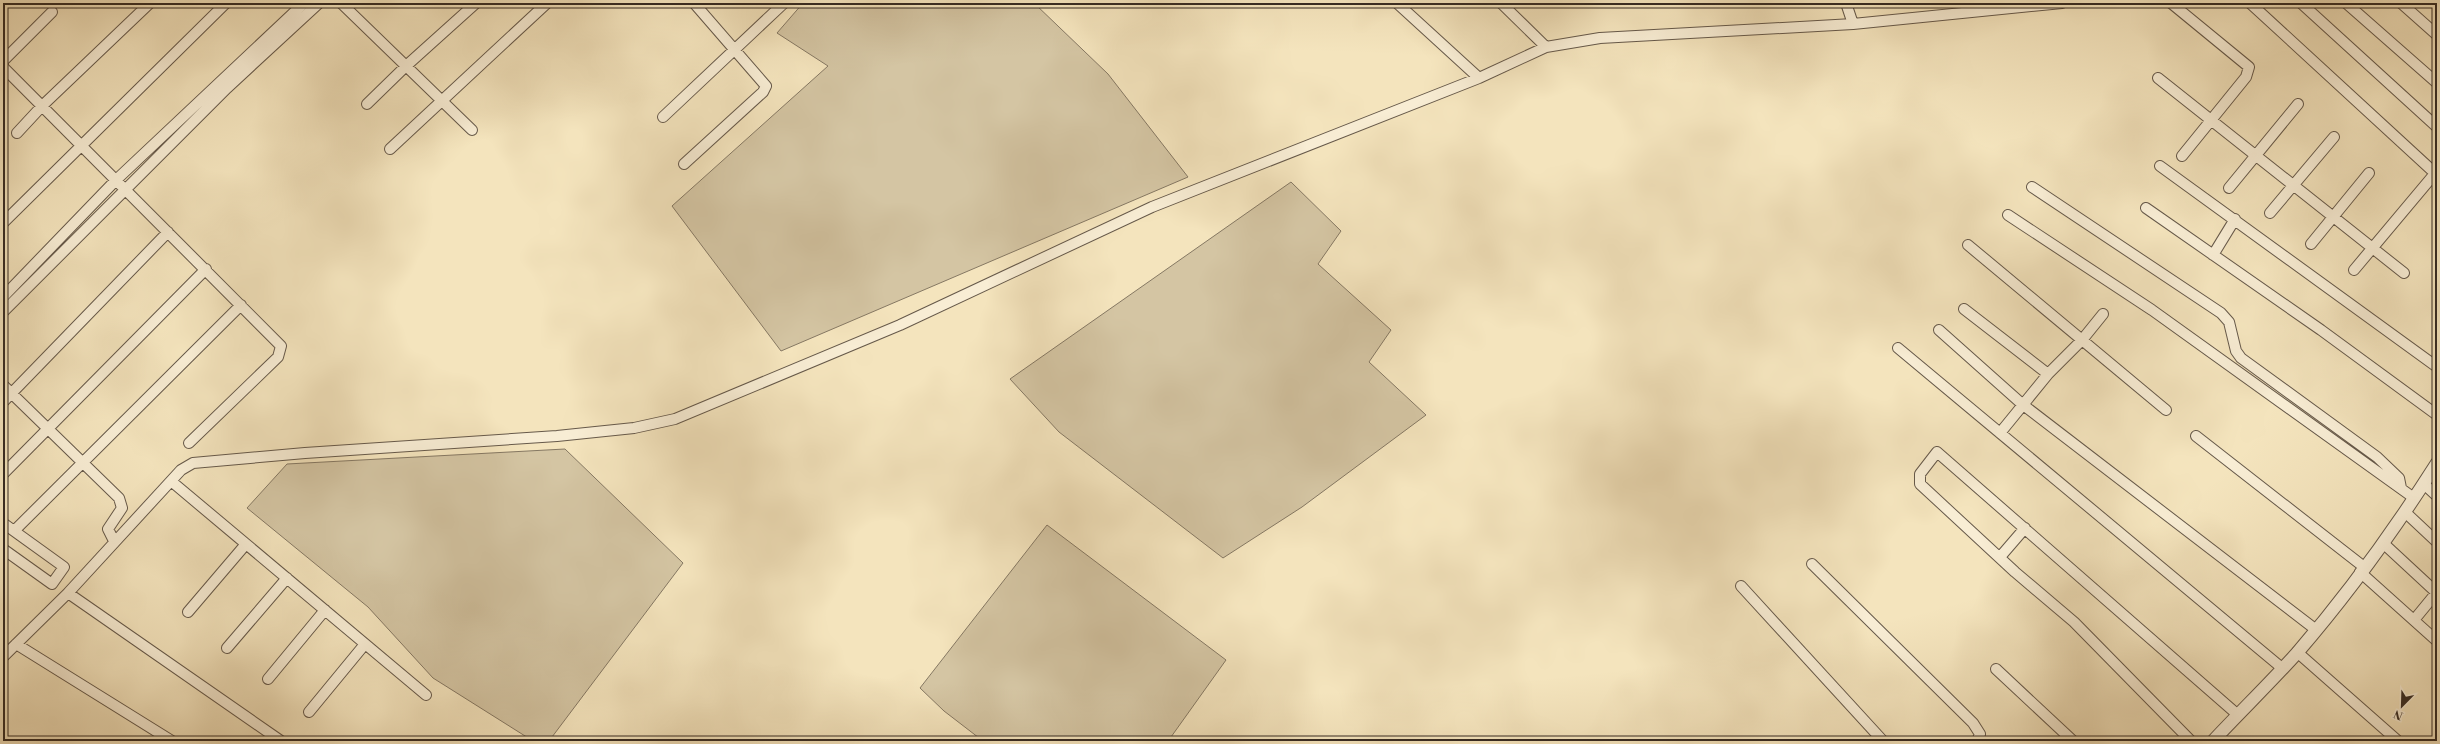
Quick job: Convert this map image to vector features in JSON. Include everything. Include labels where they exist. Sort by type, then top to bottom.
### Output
[{"type":"street","points":[[17,133],[42,106],[150,3]]},
{"type":"street","points":[[3,223],[226,3]]},
{"type":"street","points":[[3,298],[116,180],[304,3]]},
{"type":"street","points":[[3,312],[227,88],[319,3]]},
{"type":"street","points":[[341,3],[472,130]]},
{"type":"street","points":[[367,104],[406,66],[476,3]]},
{"type":"street","points":[[390,149],[548,3]]},
{"type":"street","points":[[684,164],[765,89],[765,84],[694,3]]},
{"type":"street","points":[[663,117],[784,3]]},
{"type":"street","points":[[1397,3],[1479,78]]},
{"type":"street","points":[[1501,3],[1546,46]]},
{"type":"street","points":[[1846,3],[1853,24]]},
{"type":"street","points":[[3,657],[68,593],[114,541],[171,481],[189,465],[208,461],[557,436],[634,428],[675,419],[900,325],[1152,206],[1479,78],[1546,46],[1600,38],[1853,24],[1998,6],[2062,3]]},
{"type":"street","points":[[2171,3],[2249,67],[2246,77],[2182,156]]},
{"type":"street","points":[[2250,3],[2436,173],[2354,270]]},
{"type":"street","points":[[2301,3],[2437,127]]},
{"type":"street","points":[[2346,3],[2437,83]]},
{"type":"street","points":[[2401,3],[2437,35]]},
{"type":"street","points":[[3,60],[52,12]]},
{"type":"street","points":[[3,67],[82,144],[125,190],[206,269],[281,346],[281,352],[189,443]]},
{"type":"street","points":[[2158,78],[2210,121],[2404,273]]},
{"type":"street","points":[[2229,188],[2298,104]]},
{"type":"street","points":[[2270,213],[2334,137]]},
{"type":"street","points":[[2160,166],[2437,367]]},
{"type":"street","points":[[2311,244],[2369,173]]},
{"type":"street","points":[[2032,187],[2221,313],[2229,322],[2236,352],[2292,396],[2377,457],[2399,478],[2401,488]]},
{"type":"street","points":[[2146,208],[2321,330],[2437,415]]},
{"type":"street","points":[[2008,214],[2152,310],[2286,404],[2414,498]]},
{"type":"street","points":[[2213,255],[2235,219]]},
{"type":"street","points":[[3,402],[168,232]]},
{"type":"street","points":[[1968,245],[2166,410]]},
{"type":"street","points":[[3,474],[206,269]]},
{"type":"street","points":[[14,531],[241,305]]},
{"type":"street","points":[[1964,309],[2048,374]]},
{"type":"street","points":[[2000,433],[2022,404],[2048,374],[2082,340],[2103,314]]},
{"type":"street","points":[[1939,330],[2022,404],[2315,629]]},
{"type":"street","points":[[1898,348],[2282,668]]},
{"type":"street","points":[[3,385],[122,503],[121,510],[108,530],[114,541]]},
{"type":"street","points":[[2286,404],[2292,396]]},
{"type":"street","points":[[2196,436],[2362,570],[2437,641]]},
{"type":"street","points":[[2191,741],[2074,622],[1920,484],[1920,474],[1937,452],[2238,715]]},
{"type":"street","points":[[2213,741],[2298,652],[2383,543],[2437,463]]},
{"type":"street","points":[[171,481],[426,695]]},
{"type":"street","points":[[2424,484],[2437,496]]},
{"type":"street","points":[[2404,512],[2437,542]]},
{"type":"street","points":[[3,523],[64,567],[52,584],[3,549]]},
{"type":"street","points":[[2000,557],[2025,528]]},
{"type":"street","points":[[2383,543],[2437,593],[2414,620]]},
{"type":"street","points":[[188,612],[246,544]]},
{"type":"street","points":[[1812,564],[1973,723],[1980,734],[1977,741]]},
{"type":"street","points":[[227,648],[287,578]]},
{"type":"street","points":[[1741,586],[1883,741]]},
{"type":"street","points":[[68,593],[281,741]]},
{"type":"street","points":[[268,680],[325,610]]},
{"type":"street","points":[[16,644],[172,741]]},
{"type":"street","points":[[309,712],[365,644]]},
{"type":"street","points":[[2298,652],[2398,741]]},
{"type":"street","points":[[1996,669],[2073,741]]},
{"type":"shaded area","points":[[803,3],[1034,3],[1108,74],[1188,177],[781,351],[672,206],[828,66],[777,33]]},
{"type":"shaded area","points":[[1291,182],[1341,231],[1318,264],[1391,330],[1369,362],[1426,415],[1302,507],[1223,558],[1059,432],[1010,379]]},
{"type":"shaded area","points":[[565,449],[683,563],[549,741],[533,741],[433,678],[368,607],[247,508],[287,464]]},
{"type":"shaded area","points":[[1047,525],[1226,660],[1171,737],[1180,741],[983,741],[944,711],[920,688]]}]
